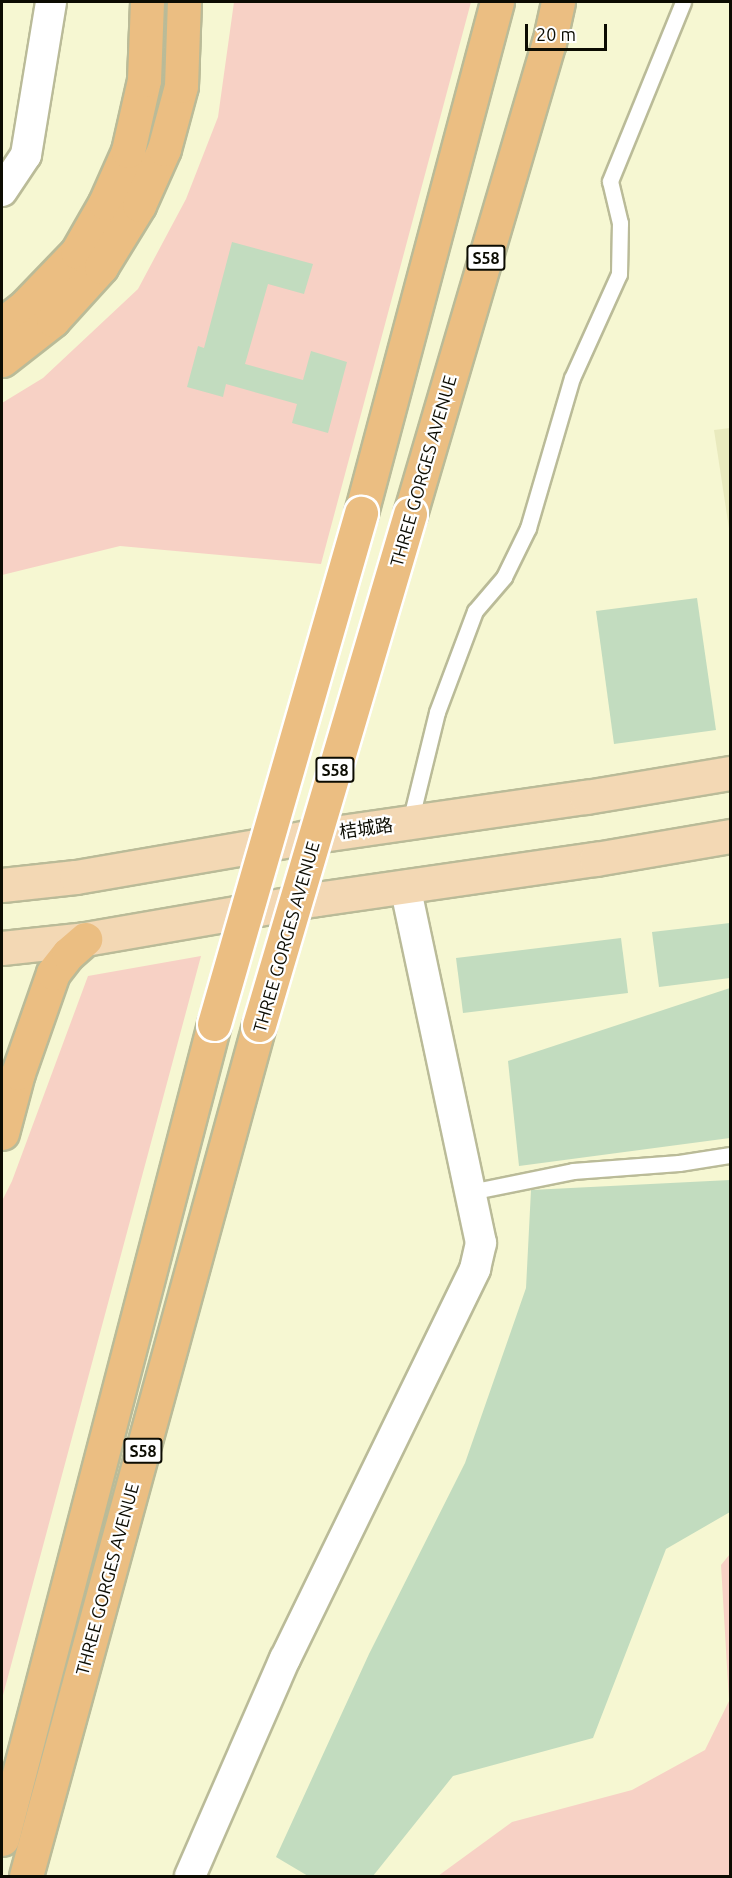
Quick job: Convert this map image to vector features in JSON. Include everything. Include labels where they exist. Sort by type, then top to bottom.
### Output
[{"type":"highway","points":[[2,324],[25,306],[76,252],[105,203],[128,151],[144,80],[147,2]]},
{"type":"highway","points":[[181,86],[184,2]]},
{"type":"highway","points":[[2,360],[53,320],[100,267],[139,205],[164,150],[181,86],[192,2]]},
{"type":"highway","name":"THREE GORGES AVENUE","points":[[2,1839],[214,1024],[362,513],[497,2]]},
{"type":"highway","name":"THREE GORGES AVENUE","points":[[26,1876],[260,1025],[549,43],[558,2]]},
{"type":"highway","points":[[549,43],[565,2]]},
{"type":"highway","points":[[2,1133],[18,1073],[53,973],[68,954],[85,939]]},
{"type":"main road","name":"桔城路","points":[[2,885],[76,877],[410,822],[586,797],[730,773]]},
{"type":"main road","points":[[2,948],[85,939],[317,898],[730,836]]},
{"type":"street","points":[[2,191],[26,155],[51,2]]},
{"type":"street","points":[[190,1876],[285,1659],[475,1269],[481,1243],[405,886]]},
{"type":"lane","points":[[410,822],[437,712],[475,611],[504,577],[528,528],[572,378],[619,274],[620,223],[610,181],[683,2]]},
{"type":"lane","points":[[470,1192],[573,1171],[679,1163],[730,1155]]},
{"type":"shaded area","points":[[234,2],[471,2],[321,564],[120,546],[2,575],[2,403],[43,378],[138,289],[186,199],[218,117]]},
{"type":"shaded area","points":[[730,428],[730,535],[714,430]]},
{"type":"shaded area","points":[[201,956],[2,1699],[2,1201],[12,1181],[88,976]]},
{"type":"shaded area","points":[[730,1554],[730,1876],[438,1876],[512,1822],[632,1790],[705,1750],[729,1701],[721,1565]]},
{"type":"building","points":[[232,242],[313,264],[304,294],[268,284],[245,364],[303,380],[311,351],[347,362],[328,433],[292,423],[297,404],[226,384],[223,397],[187,387],[198,346],[204,348]]},
{"type":"building","points":[[697,598],[716,730],[614,744],[596,611]]},
{"type":"building","points":[[730,923],[730,978],[659,987],[652,932]]},
{"type":"building","points":[[621,938],[628,993],[463,1013],[456,958]]},
{"type":"building","points":[[730,988],[730,1138],[519,1166],[508,1061]]},
{"type":"building","points":[[730,1180],[730,1512],[666,1549],[593,1738],[453,1776],[373,1876],[308,1876],[276,1857],[369,1654],[465,1463],[526,1288],[531,1190]]}]
